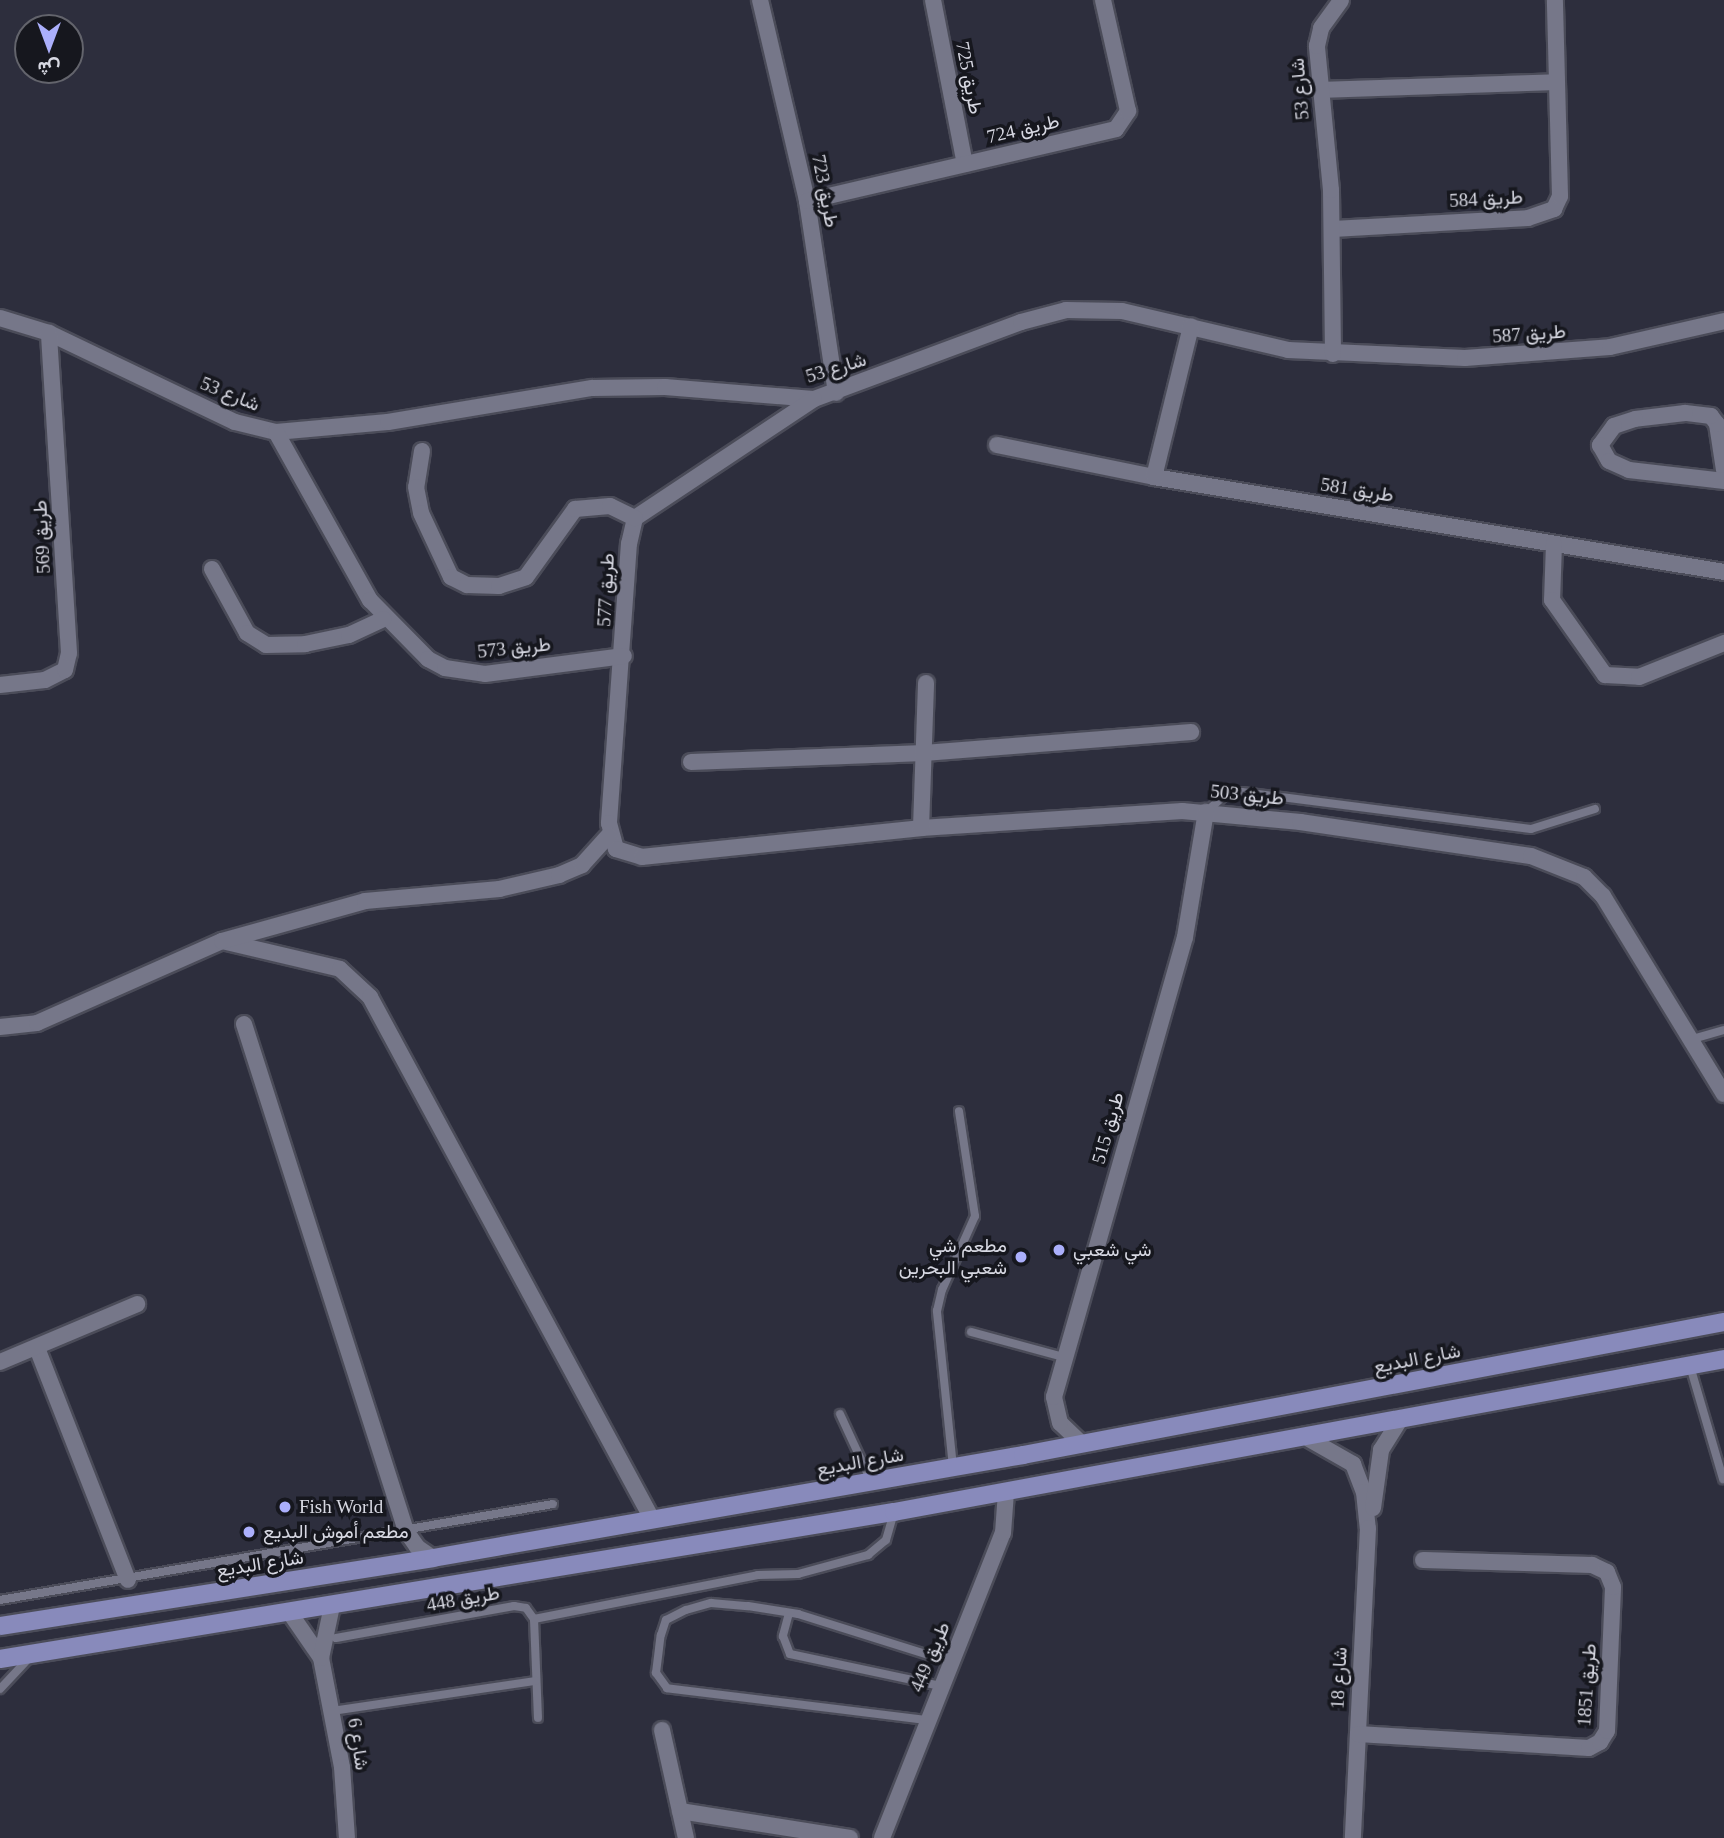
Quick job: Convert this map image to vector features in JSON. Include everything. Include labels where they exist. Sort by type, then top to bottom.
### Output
[{"type":"main road","name":"شارع البديع","points":[[0,1626],[398,1564],[953,1467],[1724,1322]]},
{"type":"main road","points":[[0,1659],[894,1512],[1309,1439],[1724,1359]]},
{"type":"street","name":"طريق 723","points":[[760,0],[807,201],[836,393]]},
{"type":"street","name":"طريق 725","points":[[933,0],[965,164]]},
{"type":"street","name":"طريق 724","points":[[807,201],[1106,132],[1124,121],[1126,100],[1103,0]]},
{"type":"street","name":"شارع 53","points":[[0,317],[49,333],[235,422],[276,432],[388,422],[593,388],[665,387],[814,399],[1056,312],[1122,311],[1276,347],[1333,354],[1333,229],[1319,90],[1321,28],[1341,0]]},
{"type":"street","name":"طريق 584","points":[[1333,229],[1542,216],[1560,196],[1555,0]]},
{"type":"street","points":[[1319,90],[1556,82]]},
{"type":"street","name":"طريق 587","points":[[1333,354],[1465,358],[1562,353],[1658,338],[1724,321]]},
{"type":"street","points":[[1154,477],[1191,326]]},
{"type":"street","name":"طريق 569","points":[[0,685],[45,680],[65,670],[69,653],[49,333]]},
{"type":"street","points":[[422,451],[416,487],[421,513],[451,577],[467,585],[499,586],[526,577],[575,509],[610,506],[635,518],[814,399]]},
{"type":"street","points":[[1724,470],[1717,424],[1711,416],[1685,413],[1635,419],[1614,426],[1600,445],[1609,461],[1629,470],[1682,480],[1724,481]]},
{"type":"street","name":"طريق 573","points":[[276,432],[384,619],[428,659],[467,673],[624,656]]},
{"type":"street","name":"طريق 581","points":[[997,445],[1154,477],[1724,572]]},
{"type":"street","name":"طريق 577","points":[[608,835],[624,656],[629,543],[635,518]]},
{"type":"street","points":[[1554,544],[1552,600],[1605,675],[1639,677],[1724,643]]},
{"type":"street","points":[[212,569],[247,633],[266,645],[305,645],[349,635],[384,619]]},
{"type":"street","points":[[921,828],[926,683]]},
{"type":"street","points":[[691,762],[924,753],[1191,732]]},
{"type":"street","name":"طريق 503","points":[[608,835],[623,855],[642,858],[921,828],[1206,812],[1464,844],[1559,863],[1584,877],[1602,896],[1724,1094]]},
{"type":"street","name":"طريق 515","points":[[1082,1444],[1066,1431],[1054,1406],[1063,1357],[1185,937],[1206,812]]},
{"type":"street","points":[[0,1027],[37,1023],[222,941],[365,901],[499,889],[559,875],[582,865],[608,835]]},
{"type":"street","points":[[222,941],[340,969],[370,997],[652,1520]]},
{"type":"street","points":[[244,1024],[406,1531],[417,1548],[433,1558]]},
{"type":"street","points":[[0,1362],[37,1349],[137,1304]]},
{"type":"street","points":[[37,1349],[128,1580]]},
{"type":"street","name":"شارع 18","points":[[1352,1835],[1368,1528],[1378,1461],[1399,1421]]},
{"type":"street","name":"شارع 18","points":[[1309,1439],[1345,1457],[1359,1473],[1368,1528]]},
{"type":"street","name":"طريق 449","points":[[882,1838],[926,1720],[1003,1533],[1006,1492]]},
{"type":"street","points":[[398,1564],[406,1531]]},
{"type":"street","name":"طريق 1851","points":[[1357,1734],[1589,1748],[1607,1731],[1613,1587],[1607,1572],[1592,1565],[1423,1560]]},
{"type":"street","name":"شارع 6","points":[[321,1658],[332,1606]]},
{"type":"street","name":"شارع 6","points":[[290,1613],[321,1658],[332,1711],[347,1838]]},
{"type":"street","points":[[662,1730],[686,1838]]},
{"type":"street","points":[[680,1811],[850,1838]]},
{"type":"lane","points":[[1206,812],[1224,796],[1242,792],[1531,829],[1595,809]]},
{"type":"lane","points":[[1689,1040],[1724,1030]]},
{"type":"lane","points":[[953,1467],[937,1311],[942,1290],[975,1216],[959,1111]]},
{"type":"lane","points":[[971,1332],[1063,1357]]},
{"type":"lane","points":[[1690,1366],[1723,1479]]},
{"type":"lane","points":[[840,1414],[871,1481]]},
{"type":"lane","points":[[0,1600],[128,1580],[553,1504]]},
{"type":"lane","points":[[538,1718],[534,1619],[752,1576],[798,1574],[868,1555],[886,1540],[894,1512]]},
{"type":"lane","points":[[926,1720],[684,1694],[659,1682],[661,1635],[666,1620],[686,1610],[711,1604],[789,1613],[951,1662]]},
{"type":"lane","name":"طريق 448","points":[[336,1639],[514,1606],[526,1608],[534,1619]]},
{"type":"lane","points":[[789,1613],[783,1636],[790,1654],[941,1686]]},
{"type":"lane","points":[[0,1689],[32,1654]]},
{"type":"lane","points":[[332,1711],[536,1681]]},
{"type":"place","name":"شي شعبي","points":[[1059,1250]]},
{"type":"place","name":"مطعم شي شعبي البحرين","points":[[1021,1257]]},
{"type":"place","name":"Fish World","points":[[285,1507]]},
{"type":"place","name":"مطعم أموش البديع","points":[[249,1532]]}]
